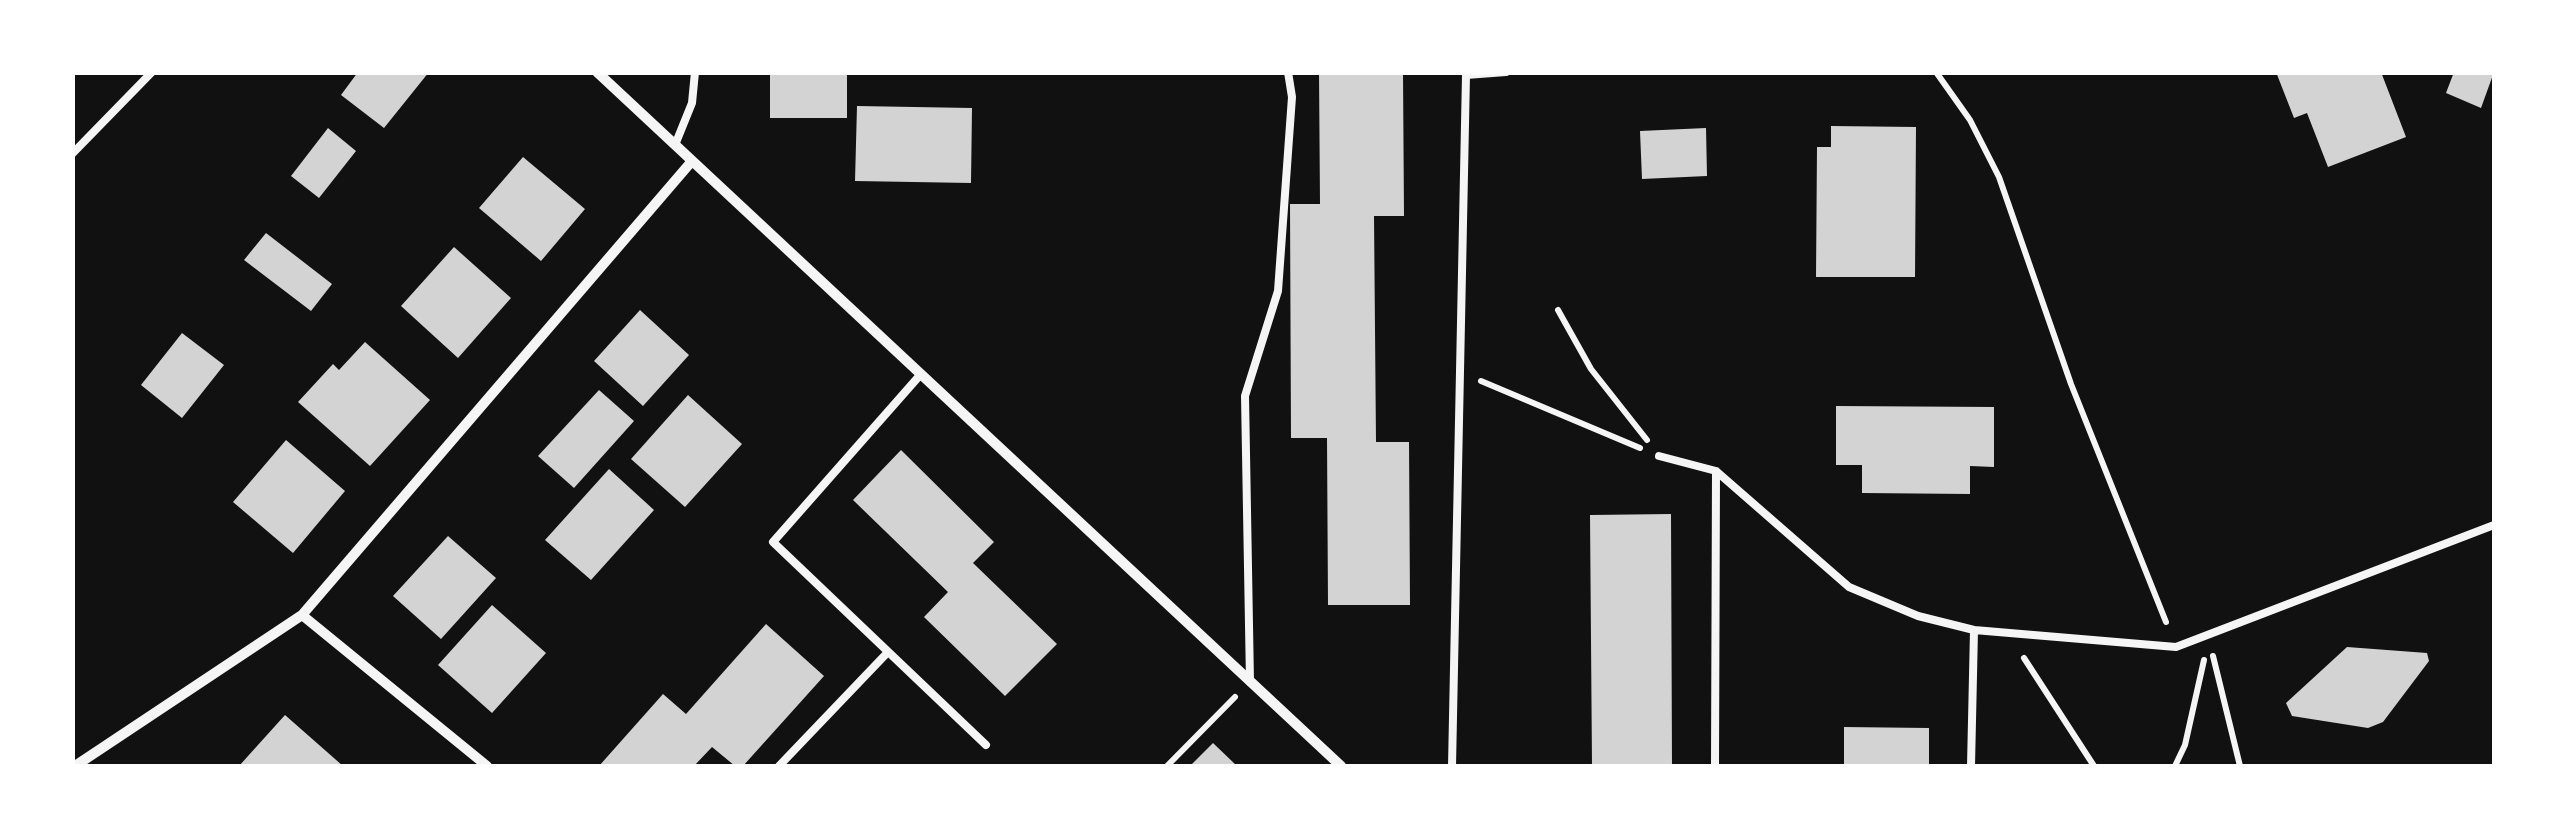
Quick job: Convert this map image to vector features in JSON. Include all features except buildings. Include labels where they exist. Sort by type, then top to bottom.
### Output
[{"type":"street","points":[[598,72],[1340,766]]},
{"type":"street","points":[[75,766],[302,615],[692,161]]},
{"type":"street","points":[[302,615],[487,766]]},
{"type":"lane","points":[[72,154],[152,72]]},
{"type":"lane","points":[[675,145],[692,104],[695,72]]},
{"type":"lane","points":[[1250,682],[1245,396],[1278,291],[1292,97],[1288,72]]},
{"type":"lane","points":[[1452,766],[1466,75],[1506,72]]},
{"type":"lane","points":[[920,374],[773,542],[986,745]]},
{"type":"lane","points":[[1659,456],[1716,471],[1850,587],[1918,616],[1974,630],[2008,633],[2176,646],[2494,525]]},
{"type":"lane","points":[[1715,766],[1716,471]]},
{"type":"lane","points":[[1971,766],[1974,630]]},
{"type":"lane","points":[[780,766],[888,652]]},
{"type":"path","points":[[1936,72],[1970,120],[1999,177],[2071,384],[2176,646]]},
{"type":"path","points":[[1558,310],[1591,368],[1659,456]]},
{"type":"path","points":[[1462,374],[1659,456]]},
{"type":"path","points":[[2008,633],[2094,766]]},
{"type":"path","points":[[2175,766],[2200,690],[2208,634]]},
{"type":"path","points":[[2208,634],[2240,766]]},
{"type":"path","points":[[1168,766],[1250,682]]}]
